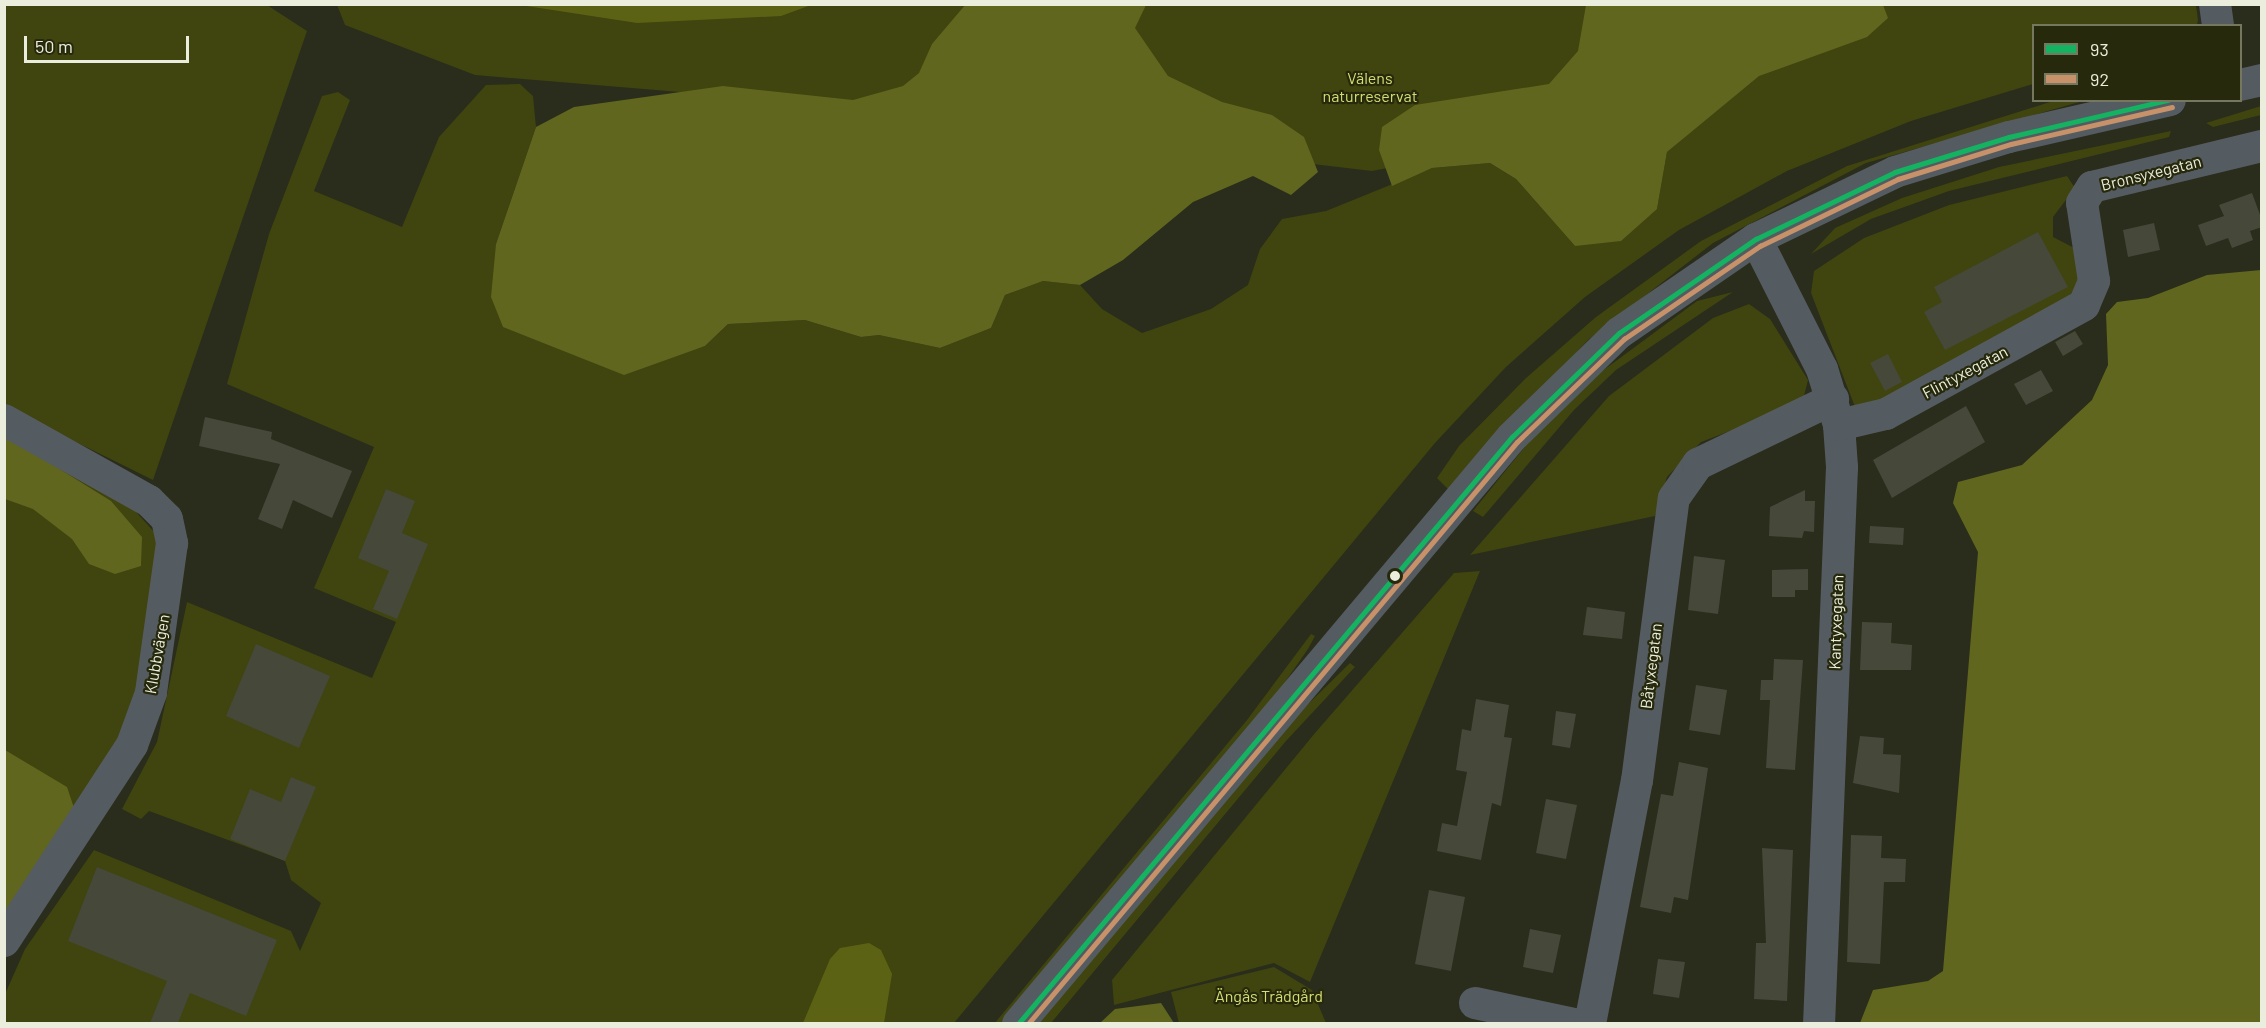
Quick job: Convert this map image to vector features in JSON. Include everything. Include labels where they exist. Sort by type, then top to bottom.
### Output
[{"type":"street","points":[[2215,4],[2218,24]]},
{"type":"street","points":[[2242,85],[2262,80]]},
{"type":"street","points":[[1018,1023],[1512,437],[1619,333],[1756,239],[1895,172],[2009,137],[2161,102]]},
{"type":"street","name":"Bronsyxegatan","points":[[2084,305],[2094,281],[2082,203],[2092,187],[2262,146]]},
{"type":"street","name":"Kantyxegatan","points":[[1756,239],[1836,412],[1842,467],[1819,1023]]},
{"type":"street","name":"Flintyxegatan","points":[[1836,412],[1886,414],[2084,305]]},
{"type":"street","name":"Båtyxegatan","points":[[1590,1023],[1636,781],[1674,498],[1698,464],[1836,412]]},
{"type":"street","name":"Klubbvägen","points":[[4,420],[149,501],[167,519],[172,543],[151,693],[132,745],[4,940]]},
{"type":"street","points":[[1475,1003],[1574,1023]]},
{"type":"green space","points":[[5,5],[267,5],[307,31],[153,480],[5,407]]},
{"type":"green space","name":"Välens naturreservat","points":[[337,5],[2196,5],[2198,20],[2197,24],[2032,24],[2032,84],[1911,121],[1787,171],[1679,230],[1585,297],[1506,367],[1435,443],[954,1023],[5,1024],[5,994],[25,949],[94,850],[291,931],[300,951],[321,903],[291,880],[285,861],[149,811],[141,819],[122,809],[157,742],[187,602],[372,678],[396,622],[314,588],[374,447],[227,384],[269,234],[322,96],[338,92],[350,100],[314,191],[402,227],[439,137],[486,85],[520,84],[533,96],[536,127],[496,244],[676,355],[705,346],[728,324],[805,320],[861,337],[879,335],[940,348],[991,328],[1005,295],[1043,281],[1080,285],[1102,309],[1142,333],[1211,309],[1248,285],[1260,249],[1282,219],[1326,211],[1432,168],[1490,163],[1516,179],[1575,246],[1657,209],[1667,152],[1724,103],[1372,171],[728,96],[475,75],[345,25]]},
{"type":"green space","points":[[2050,102],[2080,102],[1866,163],[1713,243],[1588,340],[1449,490],[1437,478],[1459,446],[1526,378],[1596,317],[1701,241],[1847,166]]},
{"type":"green space","points":[[2261,106],[2261,115],[2213,127],[2206,123]]},
{"type":"green space","points":[[2171,131],[2169,137],[1949,191],[1871,219],[1811,254],[1835,228],[1902,198],[1999,167]]},
{"type":"green space","points":[[2067,176],[2075,188],[2053,217],[2053,237],[2082,252],[2085,286],[1885,407],[1855,407],[1811,293],[1814,271],[1864,238],[1949,205]]},
{"type":"green space","points":[[1733,292],[1616,370],[1574,410],[1483,517],[1473,511],[1536,433],[1597,375],[1697,301]]},
{"type":"green space","points":[[1749,304],[1770,319],[1808,380],[1802,404],[1701,442],[1667,477],[1655,516],[1470,555],[1609,396],[1713,318]]},
{"type":"green space","points":[[5,429],[117,491],[157,535],[153,619],[123,741],[5,922]]},
{"type":"green space","points":[[1480,571],[1310,982],[1274,963],[1114,1005],[1112,980],[1315,733],[1454,573]]},
{"type":"green space","points":[[1311,634],[1315,636],[1308,649],[1274,698],[1003,1023],[994,1024],[1247,720]]},
{"type":"green space","points":[[1350,663],[1355,667],[1286,741],[1051,1023],[1038,1024],[1297,715]]},
{"type":"green space","name":"Ängås Trädgård","points":[[1274,967],[1312,990],[1326,1023],[1179,1023],[1171,992]]},
{"type":"shaded area","points":[[966,4],[1146,5],[1135,28],[1168,76],[1222,102],[1272,115],[1304,137],[1318,172],[1291,195],[1253,176],[1193,202],[1123,260],[1080,285],[1043,281],[1005,295],[991,328],[940,348],[879,335],[861,337],[805,320],[728,324],[705,346],[624,375],[503,327],[491,297],[496,244],[536,127],[574,107],[723,86],[853,100],[903,86],[919,73],[932,44]]},
{"type":"shaded area","points":[[520,5],[811,5],[781,16],[637,23]]},
{"type":"shaded area","points":[[1586,5],[1883,5],[1888,18],[1867,37],[1759,76],[1667,152],[1657,209],[1621,241],[1575,246],[1516,179],[1490,163],[1432,168],[1392,186],[1379,150],[1382,127],[1415,105],[1549,84],[1578,51]]},
{"type":"shaded area","points":[[2261,270],[2261,1023],[1860,1023],[1873,990],[1928,981],[1943,971],[1978,552],[1953,503],[1958,482],[2022,465],[2092,400],[2108,365],[2106,314],[2117,302],[2148,298],[2207,275]]},
{"type":"shaded area","points":[[5,435],[111,501],[142,537],[141,566],[115,574],[89,564],[72,539],[33,509],[5,499]]},
{"type":"shaded area","points":[[5,750],[67,787],[74,808],[5,913]]},
{"type":"shaded area","points":[[869,943],[881,950],[892,974],[884,1023],[803,1023],[830,959],[840,948]]},
{"type":"shaded area","points":[[1161,1003],[1174,1023],[1100,1023],[1115,1009]]},
{"type":"building","points":[[2252,193],[2262,220],[2262,227],[2250,231],[2253,240],[2232,248],[2228,238],[2206,246],[2198,225],[2224,216],[2219,205]]},
{"type":"building","points":[[2154,223],[2160,250],[2128,257],[2123,230]]},
{"type":"building","points":[[2038,232],[2068,287],[1945,350],[1924,312],[1942,302],[1934,287]]},
{"type":"building","points":[[2075,331],[2083,344],[2063,356],[2055,342]]},
{"type":"building","points":[[1888,354],[1902,382],[1885,391],[1870,363]]},
{"type":"building","points":[[2041,370],[2053,391],[2026,405],[2014,384]]},
{"type":"building","points":[[1966,406],[1985,442],[1892,498],[1873,460]]},
{"type":"building","points":[[205,417],[272,432],[271,439],[352,471],[332,518],[293,500],[282,529],[258,519],[280,464],[199,446]]},
{"type":"building","points":[[386,489],[415,501],[402,533],[428,544],[397,619],[373,609],[389,571],[358,558]]},
{"type":"building","points":[[1805,490],[1805,501],[1815,501],[1814,532],[1804,531],[1802,538],[1769,536],[1770,507]]},
{"type":"building","points":[[1870,526],[1904,528],[1903,545],[1869,543]]},
{"type":"building","points":[[1694,556],[1725,560],[1718,614],[1688,610]]},
{"type":"building","points":[[1808,569],[1808,590],[1795,590],[1795,597],[1772,597],[1772,570]]},
{"type":"building","points":[[1587,607],[1625,612],[1622,639],[1583,635]]},
{"type":"building","points":[[1862,622],[1892,623],[1891,643],[1912,645],[1911,670],[1860,670]]},
{"type":"building","points":[[256,644],[330,676],[299,748],[226,716]]},
{"type":"building","points":[[1774,659],[1803,660],[1795,770],[1766,768],[1770,700],[1760,700],[1761,680],[1773,680]]},
{"type":"building","points":[[1696,685],[1727,690],[1720,735],[1689,730]]},
{"type":"building","points":[[1476,699],[1509,705],[1504,737],[1512,738],[1501,806],[1492,803],[1481,860],[1437,851],[1442,823],[1457,826],[1467,772],[1456,770],[1462,729],[1471,731]]},
{"type":"building","points":[[1556,711],[1576,714],[1570,748],[1552,745]]},
{"type":"building","points":[[1860,736],[1884,738],[1883,754],[1901,755],[1899,793],[1853,783]]},
{"type":"building","points":[[1679,762],[1708,768],[1688,900],[1674,897],[1671,913],[1640,907],[1661,794],[1673,796]]},
{"type":"building","points":[[291,777],[316,787],[285,861],[230,839],[250,789],[281,802]]},
{"type":"building","points":[[1546,799],[1577,805],[1566,859],[1536,853]]},
{"type":"building","points":[[1851,835],[1882,836],[1881,858],[1906,859],[1905,882],[1884,882],[1880,964],[1847,962]]},
{"type":"building","points":[[1762,848],[1793,850],[1787,1001],[1754,999],[1756,943],[1766,943]]},
{"type":"building","points":[[97,867],[277,940],[246,1016],[190,993],[178,1023],[150,1023],[167,981],[68,941]]},
{"type":"building","points":[[1429,890],[1465,897],[1451,971],[1415,964]]},
{"type":"building","points":[[1530,929],[1561,935],[1553,973],[1523,967]]},
{"type":"building","points":[[1658,959],[1685,962],[1679,998],[1653,994]]},
{"type":"transit line","name":"93","points":[[1018,1024],[1512,437],[1619,333],[1756,239],[1895,172],[2009,137],[2159,102]]},
{"type":"transit line","name":"92","points":[[1028,1024],[1517,442],[1624,339],[1760,246],[1898,179],[2011,144],[2172,107]]}]
